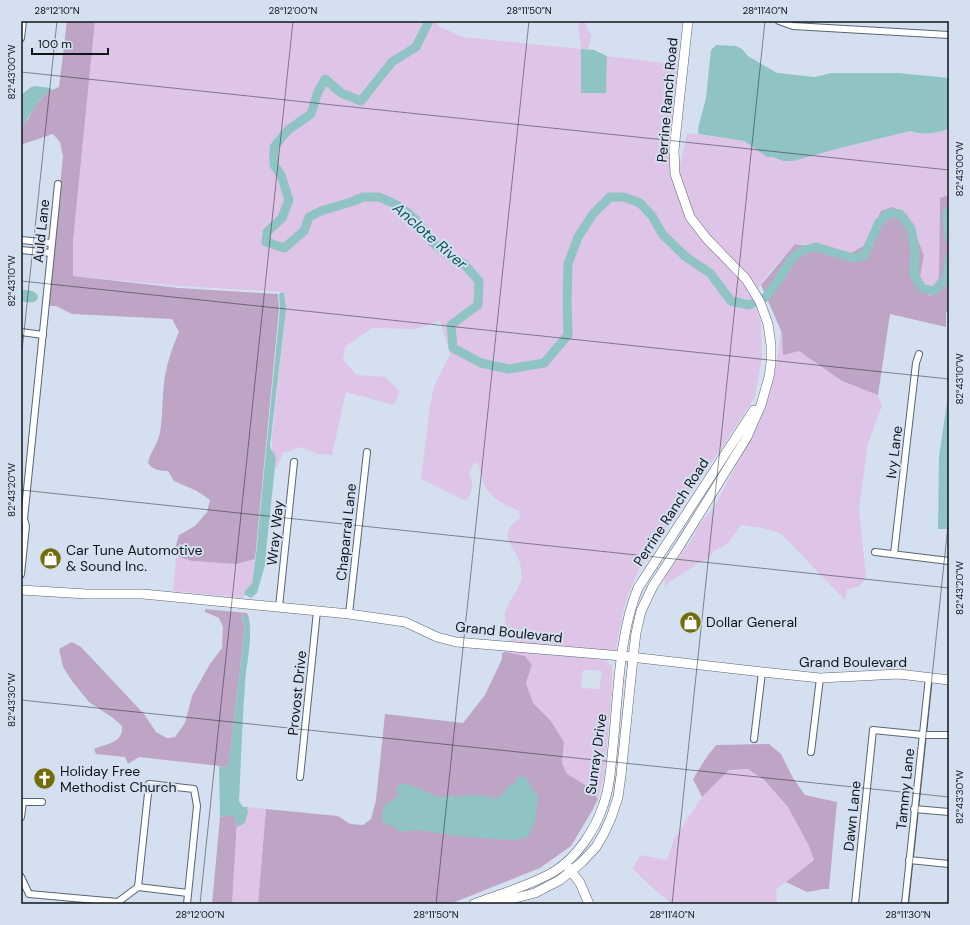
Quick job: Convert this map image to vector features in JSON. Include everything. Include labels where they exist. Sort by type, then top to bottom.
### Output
[{"type":"street","points":[[21,38],[23,21]]},
{"type":"street","name":"Perrine Ranch Road","points":[[633,658],[636,633],[641,611],[647,596],[747,437],[761,404],[769,377],[771,363],[771,345],[768,324],[754,290],[746,279],[707,239],[690,217],[681,195],[675,174],[674,150],[688,21]]},
{"type":"street","points":[[779,21],[793,26],[949,35]]},
{"type":"street","name":"Auld Lane","points":[[21,574],[26,526],[22,516],[43,335],[58,184]]},
{"type":"street","points":[[21,240],[52,243]]},
{"type":"street","points":[[21,250],[51,253]]},
{"type":"street","points":[[21,332],[43,335]]},
{"type":"street","name":"Ivy Lane","points":[[894,554],[916,363],[920,354]]},
{"type":"street","name":"Perrine Ranch Road","points":[[622,656],[627,623],[632,602],[638,588],[740,433],[764,391]]},
{"type":"street","name":"Chaparral Lane","points":[[349,614],[367,452]]},
{"type":"street","name":"Wray Way","points":[[279,607],[294,462]]},
{"type":"street","points":[[875,552],[949,563]]},
{"type":"street","name":"Grand Boulevard","points":[[21,590],[87,594],[143,594],[349,614],[405,622],[437,637],[456,642],[622,656],[820,678],[899,674],[949,680]]},
{"type":"street","name":"Provost Drive","points":[[300,777],[317,611]]},
{"type":"street","name":"Sunray Drive","points":[[474,904],[519,887],[554,871],[573,856],[591,832],[603,806],[609,783],[622,656]]},
{"type":"street","name":"Sunray Drive","points":[[492,904],[535,893],[560,880],[582,862],[596,847],[611,818],[618,798],[633,658]]},
{"type":"street","points":[[754,739],[762,672]]},
{"type":"street","name":"Tammy Lane","points":[[905,904],[929,677]]},
{"type":"street","points":[[811,752],[820,678]]},
{"type":"street","name":"Dawn Lane","points":[[855,904],[873,730],[923,735]]},
{"type":"street","points":[[923,735],[949,735]]},
{"type":"street","points":[[138,888],[149,784],[194,789],[197,806],[187,904]]},
{"type":"street","points":[[21,817],[23,802],[42,802]]},
{"type":"street","points":[[914,809],[949,812]]},
{"type":"street","points":[[910,860],[949,864]]},
{"type":"street","points":[[565,863],[580,883],[589,904]]},
{"type":"street","points":[[21,876],[29,894],[118,902],[138,888],[188,893]]},
{"type":"shaded area","points":[[67,21],[95,21],[73,241],[73,276],[179,288],[278,294],[279,309],[255,559],[236,564],[192,561],[179,557],[175,548],[179,535],[195,526],[207,512],[210,500],[197,491],[174,481],[168,471],[154,469],[148,463],[160,432],[165,377],[174,344],[179,332],[172,319],[72,314],[56,306],[48,306],[63,156],[60,142],[53,134],[21,145],[21,128],[28,119],[34,107],[47,92],[59,87]]},
{"type":"shaded area","points":[[95,21],[438,21],[438,26],[463,37],[581,49],[606,92],[607,56],[680,65],[671,150],[678,196],[744,281],[753,295],[752,299],[761,322],[762,357],[755,397],[639,569],[628,595],[615,652],[559,646],[503,643],[503,641],[513,641],[506,625],[505,616],[508,606],[519,586],[521,579],[520,562],[508,537],[508,531],[520,518],[519,511],[491,495],[483,483],[479,465],[474,462],[469,474],[472,481],[472,488],[466,501],[421,479],[430,405],[434,387],[450,354],[440,321],[416,329],[372,328],[345,347],[343,360],[357,375],[386,377],[400,392],[394,405],[346,392],[332,455],[317,454],[302,447],[283,453],[276,469],[272,449],[272,437],[286,309],[284,292],[179,286],[73,276],[73,240]]},
{"type":"shaded area","points":[[578,21],[585,21],[588,30],[592,35],[588,49],[581,49]]},
{"type":"shaded area","points":[[716,45],[736,46],[742,49],[748,56],[777,73],[815,77],[831,73],[897,73],[949,78],[949,129],[926,134],[911,131],[793,161],[783,161],[772,157],[767,157],[744,141],[698,134],[706,97],[711,50]]},
{"type":"shaded area","points":[[581,49],[594,50],[607,56],[606,93],[581,93]]},
{"type":"shaded area","points":[[31,87],[51,88],[52,90],[42,97],[21,128],[21,95]]},
{"type":"shaded area","points":[[949,129],[949,195],[940,198],[939,286],[931,296],[918,289],[924,255],[907,214],[881,211],[865,245],[851,253],[795,244],[769,273],[757,290],[692,216],[678,174],[677,153],[680,166],[687,133],[744,141],[767,157],[772,157],[783,161],[793,161],[911,131],[926,134]]},
{"type":"shaded area","points":[[949,195],[949,307],[946,313],[946,327],[890,314],[878,395],[842,381],[799,351],[783,355],[782,333],[761,285],[795,244],[851,253],[865,245],[881,211],[892,207],[907,214],[924,255],[918,289],[931,296],[939,277],[940,198]]},
{"type":"shaded area","points":[[21,290],[33,291],[38,296],[37,300],[34,302],[21,301]]},
{"type":"shaded area","points":[[282,292],[284,293],[286,310],[270,446],[276,458],[265,565],[257,593],[251,598],[244,594],[252,583],[256,555],[280,308],[279,294]]},
{"type":"shaded area","points":[[781,331],[799,351],[842,381],[878,395],[882,406],[868,443],[859,509],[866,576],[860,586],[847,590],[845,600],[780,533],[762,528],[741,525],[729,542],[723,547],[715,550],[709,559],[702,561],[668,583],[665,588],[664,578],[692,539],[700,523],[713,509],[752,436],[771,389]]},
{"type":"shaded area","points":[[949,368],[949,529],[938,529],[939,457],[947,402],[947,370]]},
{"type":"shaded area","points":[[179,557],[192,561],[236,564],[255,559],[252,583],[246,590],[244,598],[173,591],[176,558]]},
{"type":"shaded area","points":[[205,609],[247,613],[249,618],[241,616],[245,625],[229,763],[225,768],[219,766],[139,757],[128,764],[125,757],[96,754],[94,749],[117,740],[122,732],[122,726],[89,702],[63,667],[59,649],[72,642],[81,647],[144,714],[156,732],[167,738],[175,737],[185,723],[192,696],[210,664],[222,648],[223,627],[219,618],[205,612]]},
{"type":"shaded area","points":[[241,615],[249,618],[250,643],[244,700],[239,801],[243,807],[247,807],[248,812],[245,823],[237,827],[237,822],[234,817],[229,815],[220,817],[219,766],[225,768],[229,762],[245,625]]},
{"type":"shaded area","points":[[504,649],[584,657],[606,661],[612,666],[612,691],[604,777],[598,799],[589,787],[567,774],[562,763],[564,742],[551,721],[533,703],[526,683],[532,667],[525,657],[504,652]],"holes":[[[583,670],[602,671],[599,689],[581,688]]]},
{"type":"shaded area","points":[[505,652],[525,656],[532,665],[526,683],[533,703],[551,721],[564,742],[562,763],[567,774],[589,787],[598,799],[571,846],[540,868],[450,904],[258,904],[266,809],[338,816],[350,824],[363,825],[371,819],[376,800],[385,714],[463,723],[485,695],[502,659],[502,653]]},
{"type":"shaded area","points":[[769,744],[781,754],[793,778],[805,795],[837,802],[829,889],[807,892],[786,882],[814,860],[808,844],[788,807],[765,781],[748,769],[729,770],[702,797],[693,779],[716,745]]},
{"type":"shaded area","points":[[748,769],[771,788],[789,809],[803,833],[815,860],[776,889],[777,904],[672,904],[649,885],[632,868],[641,855],[667,860],[674,839],[704,794],[729,770]]},
{"type":"shaded area","points":[[525,776],[538,796],[534,824],[526,838],[515,840],[457,836],[420,830],[399,832],[397,828],[383,823],[382,814],[384,805],[397,797],[398,793],[396,788],[400,784],[408,784],[439,797],[482,795],[496,799],[505,792],[506,788],[516,783],[516,778]]},
{"type":"shaded area","points":[[247,807],[266,809],[258,904],[232,904],[237,827],[240,825],[248,812]]},
{"type":"shaded area","points":[[229,815],[234,816],[237,822],[232,904],[212,904],[220,817]]},
{"type":"waterway","name":"Anclote River","points":[[429,21],[416,47],[392,62],[361,101],[341,93],[325,79],[318,92],[311,114],[288,130],[274,147],[274,165],[281,175],[289,200],[282,218],[267,232],[266,242],[284,248],[304,231],[309,217],[321,211],[363,197],[379,197],[397,205],[417,221],[433,243],[450,256],[464,264],[479,281],[478,305],[451,325],[453,348],[481,363],[509,369],[544,363],[568,335],[568,264],[578,237],[593,214],[610,197],[624,197],[640,203],[652,216],[663,235],[686,257],[710,273],[731,301],[749,305],[766,297],[791,260],[801,251],[816,247],[853,258],[864,256],[879,222],[889,213],[900,214],[911,228],[915,250],[914,275],[922,288],[934,291],[947,277],[949,258]]},
{"type":"waterway","name":"Anclote River","points":[[949,210],[947,215],[949,238]]},
{"type":"place","name":"Car Tune Automotive & Sound Inc.","points":[[51,558]]},
{"type":"place","name":"Dollar General","points":[[691,622]]},
{"type":"place","name":"Holiday Free Methodist Church","points":[[44,779]]}]
